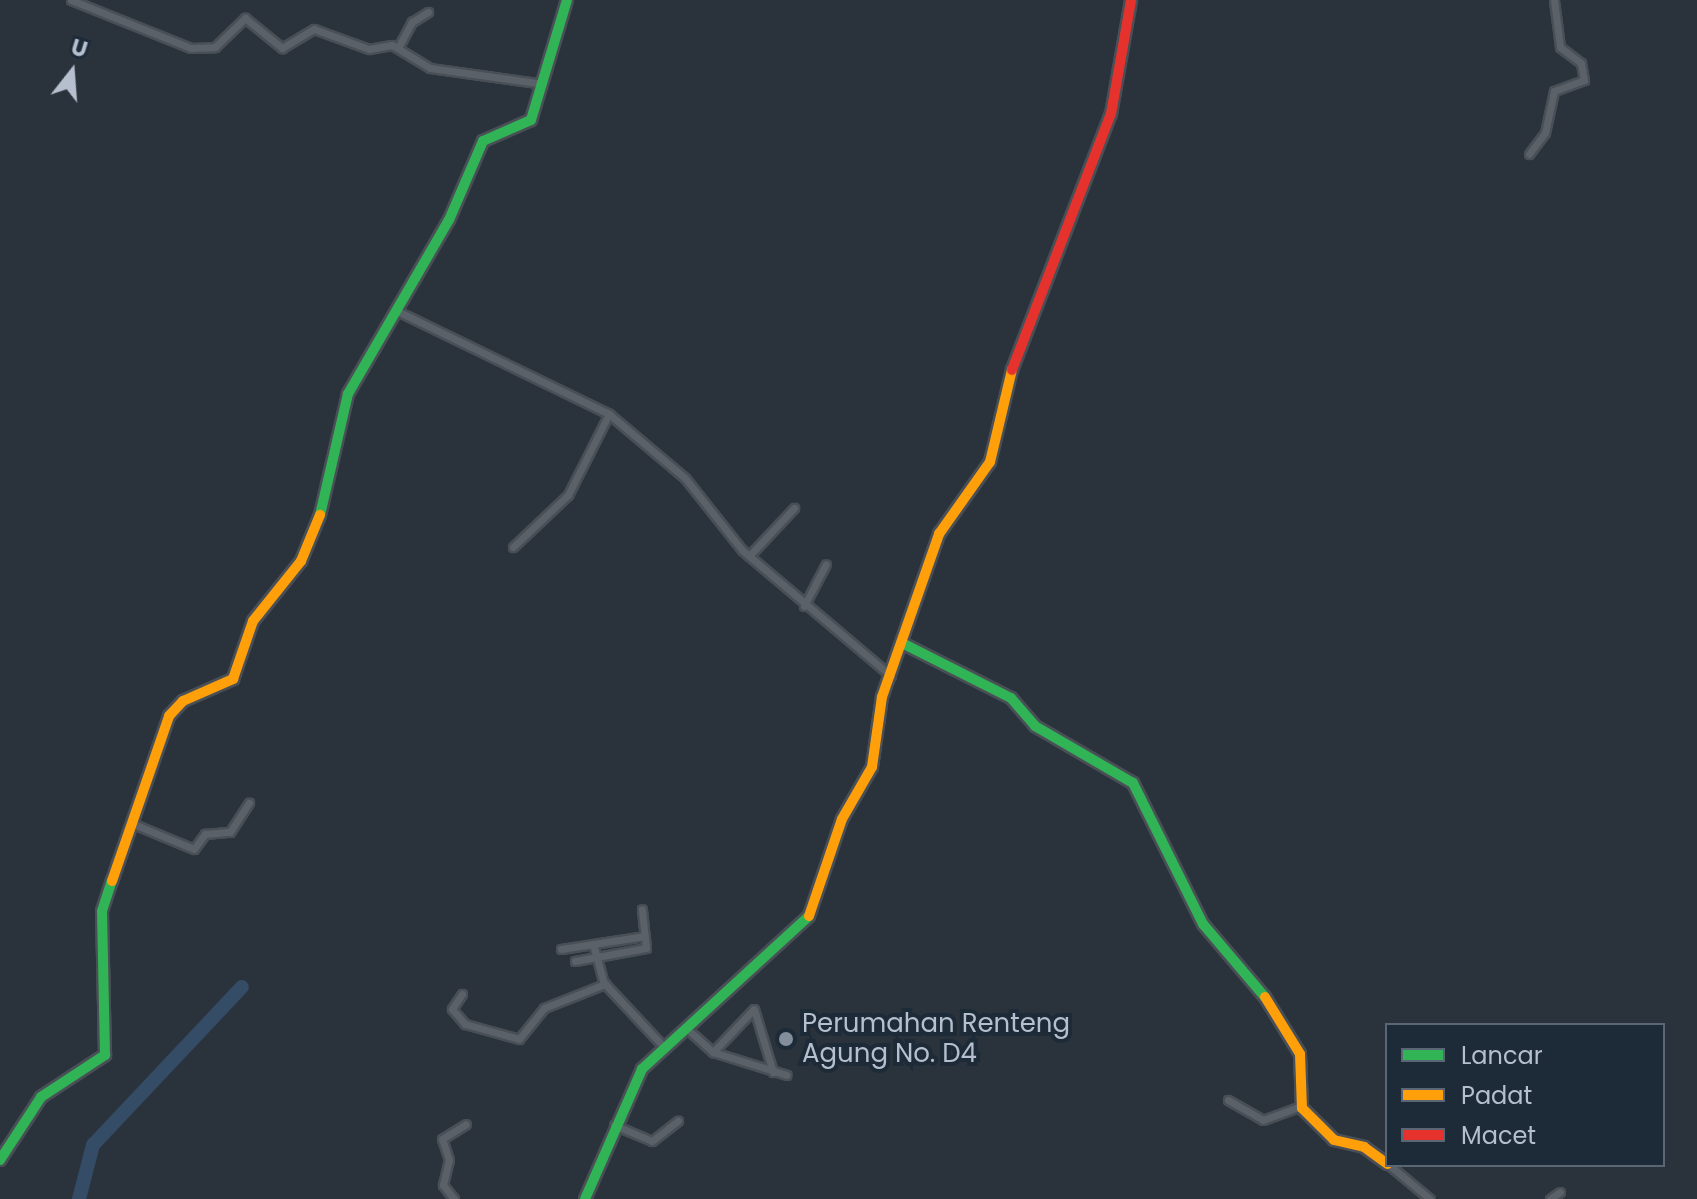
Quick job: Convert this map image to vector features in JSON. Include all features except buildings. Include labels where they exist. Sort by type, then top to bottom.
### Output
[{"type":"street","points":[[71,0],[191,48],[215,47],[245,18],[282,48],[309,28],[353,46],[398,48],[430,68],[537,83]]},
{"type":"street","points":[[0,1160],[41,1097],[106,1053],[101,919],[129,822],[169,716],[183,701],[233,679],[253,621],[301,561],[319,520],[344,404],[449,220],[483,141],[529,124],[537,83],[567,0]]},
{"type":"street","points":[[585,1199],[635,1080],[685,1027],[812,915],[842,819],[872,767],[891,676],[939,534],[990,462],[1010,374],[1111,114],[1131,0]]},
{"type":"street","points":[[1529,154],[1545,133],[1554,91],[1584,80],[1581,63],[1560,47],[1554,0]]},
{"type":"street","points":[[398,48],[412,22],[428,12]]},
{"type":"street","points":[[395,310],[609,414],[685,478],[749,556],[804,606],[891,676]]},
{"type":"street","points":[[513,547],[568,495],[609,414]]},
{"type":"street","points":[[749,556],[794,508]]},
{"type":"street","points":[[804,606],[826,564]]},
{"type":"street","points":[[904,644],[1011,698],[1042,731],[1133,783],[1203,924],[1254,980],[1300,1054],[1301,1106],[1334,1140],[1364,1147],[1385,1162]]},
{"type":"street","points":[[129,822],[194,849],[205,834],[230,832],[249,803]]},
{"type":"street","points":[[575,961],[646,948],[642,909]]},
{"type":"street","points":[[561,949],[645,936]]},
{"type":"street","points":[[593,944],[604,984],[664,1047]]},
{"type":"street","points":[[462,994],[451,1007],[462,1022],[519,1039],[544,1008],[604,984]]},
{"type":"street","points":[[713,1052],[754,1009],[773,1072]]},
{"type":"street","points":[[685,1027],[713,1052],[787,1075]]},
{"type":"street","points":[[1228,1100],[1263,1120],[1301,1106]]},
{"type":"street","points":[[614,1125],[652,1141],[678,1121]]},
{"type":"street","points":[[454,1199],[443,1185],[449,1160],[442,1139],[466,1124]]},
{"type":"street","points":[[1392,1167],[1430,1199]]},
{"type":"street","points":[[1550,1199],[1560,1192]]},
{"type":"waterway","points":[[79,1199],[93,1145],[242,987]]},
{"type":"traffic: fast","points":[[320,515],[348,394],[449,220],[483,141],[531,120],[567,0]]},
{"type":"traffic: fast","points":[[904,644],[1011,698],[1035,726],[1133,783],[1203,924],[1265,997]]},
{"type":"traffic: fast","points":[[0,1160],[41,1097],[105,1055],[102,911],[112,881]]},
{"type":"traffic: fast","points":[[585,1199],[642,1069],[809,916]]},
{"type":"traffic: slow","points":[[809,916],[842,819],[872,767],[882,697],[939,534],[990,462],[1012,370]]},
{"type":"traffic: slow","points":[[112,881],[169,716],[183,701],[233,679],[253,621],[301,561],[320,515]]},
{"type":"traffic: slow","points":[[1265,997],[1300,1054],[1302,1108],[1334,1140],[1364,1147],[1385,1163]]},
{"type":"traffic: jam","points":[[1012,370],[1111,114],[1131,0]]},
{"type":"place","name":"Perumahan Renteng Agung No. D4","points":[[786,1039]]}]
